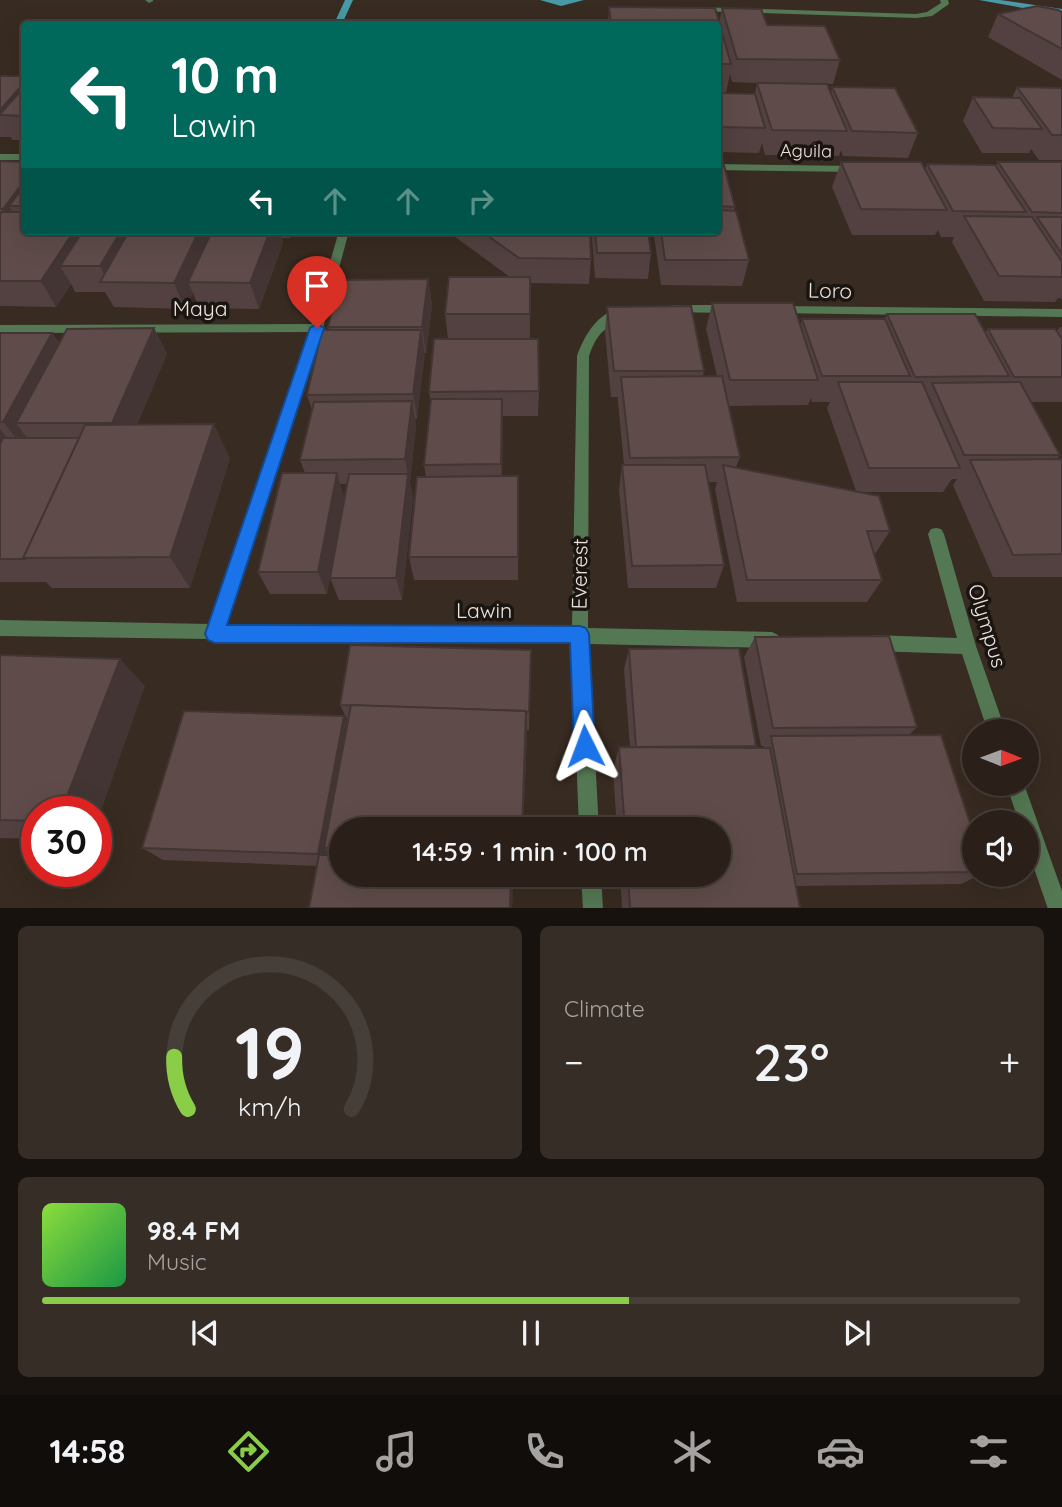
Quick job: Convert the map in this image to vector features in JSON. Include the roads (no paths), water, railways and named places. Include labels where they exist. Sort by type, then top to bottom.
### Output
[{"type":"street","points":[[684,8],[916,16],[929,14],[944,2]]},
{"type":"street","points":[[0,157],[21,157]]},
{"type":"street","name":"Aguila","points":[[721,167],[869,169]]},
{"type":"street","points":[[215,634],[317,328],[343,235]]},
{"type":"street","points":[[656,308],[736,309]]},
{"type":"street","name":"Loro","points":[[763,310],[1062,313]]},
{"type":"street","name":"Everest","points":[[588,817],[580,634],[583,356],[589,338],[601,323],[630,311]]},
{"type":"street","name":"Maya","points":[[0,329],[317,328]]},
{"type":"street","name":"Olympus","points":[[936,534],[968,646],[993,719]]},
{"type":"street","name":"Lawin","points":[[0,628],[215,634],[580,634],[788,641]]},
{"type":"street","points":[[857,643],[968,646]]},
{"type":"street","points":[[1019,796],[1058,908]]},
{"type":"street","points":[[592,887],[593,908]]},
{"type":"waterway","points":[[339,21],[349,0]]},
{"type":"waterway","points":[[544,0],[561,3],[580,0]]},
{"type":"waterway","points":[[983,0],[1062,12]]}]
